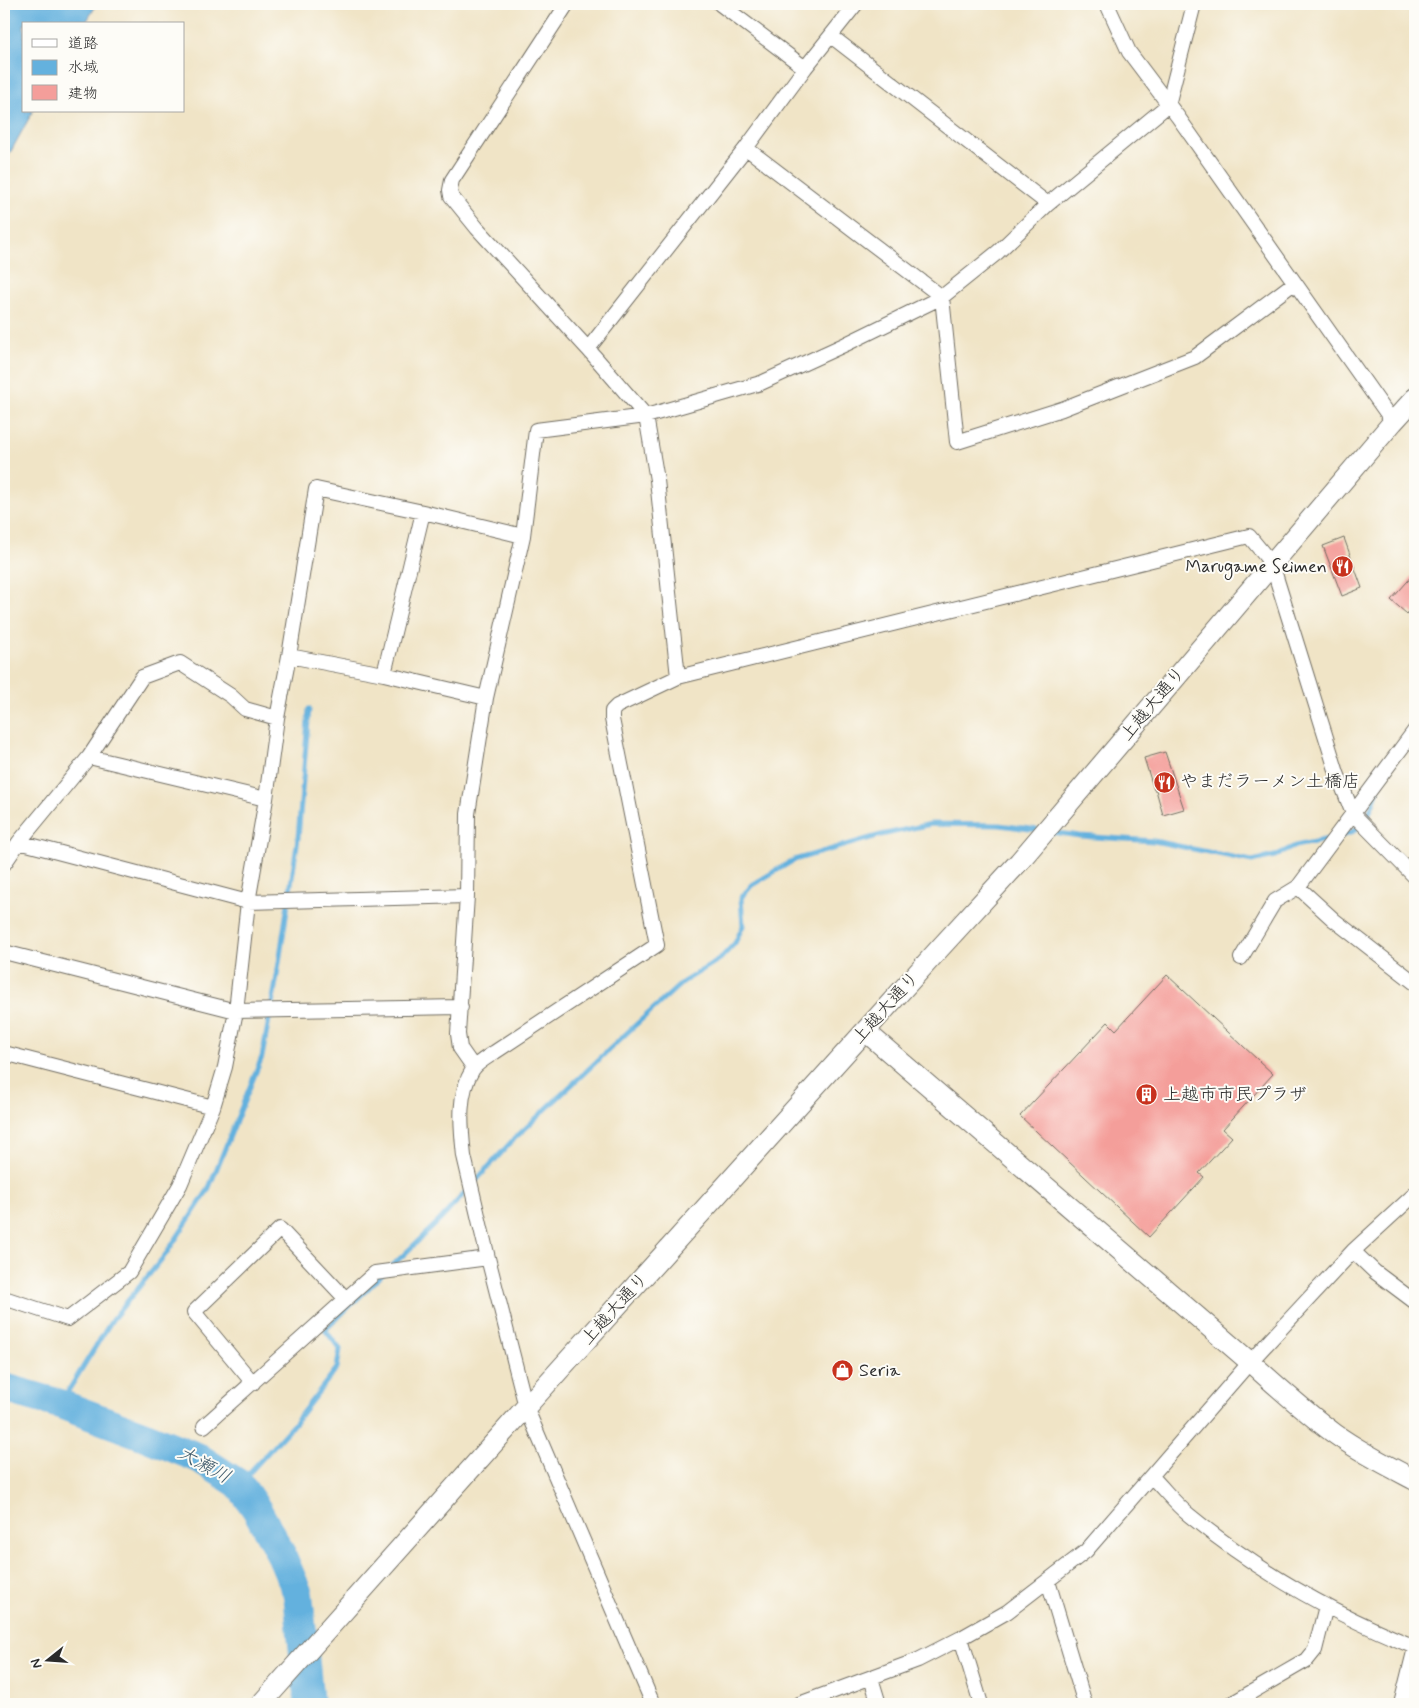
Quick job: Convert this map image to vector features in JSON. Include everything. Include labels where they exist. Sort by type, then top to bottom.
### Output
[{"type":"main road","name":"上越大通り","points":[[262,1704],[526,1407],[1020,862],[1415,398]]},
{"type":"main road","points":[[865,1031],[1298,1405],[1337,1435],[1382,1463],[1415,1480]]},
{"type":"street","points":[[567,4],[452,180],[450,190],[452,196],[477,228],[588,349],[646,416],[658,480],[678,677]]},
{"type":"street","points":[[720,4],[805,68]]},
{"type":"street","points":[[588,349],[856,4]]},
{"type":"street","points":[[1107,4],[1129,52],[1178,117],[1393,422]]},
{"type":"street","points":[[474,1068],[460,1048],[458,1034],[467,896],[468,814],[486,698],[523,536],[536,430],[646,416],[761,383],[942,298],[998,252],[1048,204],[1168,105],[1194,4]]},
{"type":"street","points":[[831,36],[1048,204]]},
{"type":"street","points":[[746,148],[942,298],[957,442],[1062,409],[1195,357],[1294,283]]},
{"type":"street","points":[[4,1298],[68,1319],[129,1272],[180,1185],[213,1107],[225,1067],[236,1011],[248,902],[316,489],[523,536]]},
{"type":"street","points":[[384,674],[423,512]]},
{"type":"street","points":[[653,1704],[526,1407],[488,1258],[464,1156],[462,1139],[462,1096],[474,1068],[657,944],[612,711],[617,706],[678,677],[1249,536],[1272,564],[1337,773],[1353,814],[1415,877]]},
{"type":"street","points":[[289,656],[384,674],[486,698]]},
{"type":"street","points":[[4,864],[18,842],[89,757],[142,677],[180,663],[230,696],[245,709],[277,718]]},
{"type":"street","points":[[1240,958],[1275,901],[1298,887],[1415,730]]},
{"type":"street","points":[[89,757],[266,799]]},
{"type":"street","points":[[18,842],[248,902],[467,896]]},
{"type":"street","points":[[1298,887],[1334,920],[1415,983]]},
{"type":"street","points":[[4,952],[236,1011],[461,1007]]},
{"type":"street","points":[[4,1053],[213,1107]]},
{"type":"street","points":[[799,1704],[918,1660],[961,1638],[1007,1612],[1086,1551],[1250,1362],[1353,1251],[1415,1194]]},
{"type":"street","points":[[253,1383],[194,1312],[280,1229],[346,1298]]},
{"type":"street","points":[[1353,1251],[1375,1272],[1415,1302]]},
{"type":"street","points":[[204,1426],[375,1273],[488,1258]]},
{"type":"street","points":[[1152,1477],[1188,1514],[1276,1576],[1326,1606],[1377,1632],[1415,1648],[1402,1704]]},
{"type":"street","points":[[1048,1581],[1085,1704]]},
{"type":"street","points":[[1231,1704],[1307,1660],[1315,1650],[1326,1606]]},
{"type":"street","points":[[961,1638],[981,1704]]},
{"type":"street","points":[[872,1678],[879,1704]]},
{"type":"water","points":[[4,4],[97,4],[86,22],[22,22],[22,112],[32,112],[4,164]]},
{"type":"building","name":"Marugame Seimen","points":[[1344,538],[1362,588],[1342,596],[1323,546]]},
{"type":"building","points":[[1415,573],[1415,615],[1410,610],[1407,614],[1391,600]]},
{"type":"building","points":[[1165,752],[1184,809],[1163,815],[1144,758]]},
{"type":"building","name":"上越市市民プラザ","points":[[1167,975],[1273,1074],[1223,1129],[1232,1137],[1199,1173],[1204,1177],[1149,1237],[1020,1116],[1108,1022],[1116,1030]]},
{"type":"waterway","points":[[60,1404],[112,1320],[166,1254],[208,1190],[262,1057],[276,982],[298,838],[309,709]]},
{"type":"waterway","points":[[1340,836],[1356,830],[1366,819],[1378,790]]},
{"type":"waterway","points":[[390,1268],[440,1220],[513,1140],[630,1030],[683,982],[720,959],[735,943],[743,926],[741,898],[752,885],[794,860],[881,835],[931,824],[999,825],[1038,830]]},
{"type":"waterway","points":[[1051,832],[1154,841],[1252,861],[1275,856],[1295,846],[1329,839]]},
{"type":"waterway","points":[[239,1484],[292,1426],[337,1368],[340,1349],[325,1330],[382,1275]]},
{"type":"waterway","name":"大瀬川","points":[[4,1388],[60,1404],[199,1458],[239,1484],[257,1510],[281,1554],[298,1594],[309,1704]]},
{"type":"place","name":"Marugame Seimen","points":[[1343,567]]},
{"type":"place","name":"やまだラーメン土橋店","points":[[1164,782]]},
{"type":"place","name":"上越市市民プラザ","points":[[1147,1095]]},
{"type":"place","name":"Seria","points":[[843,1371]]}]
